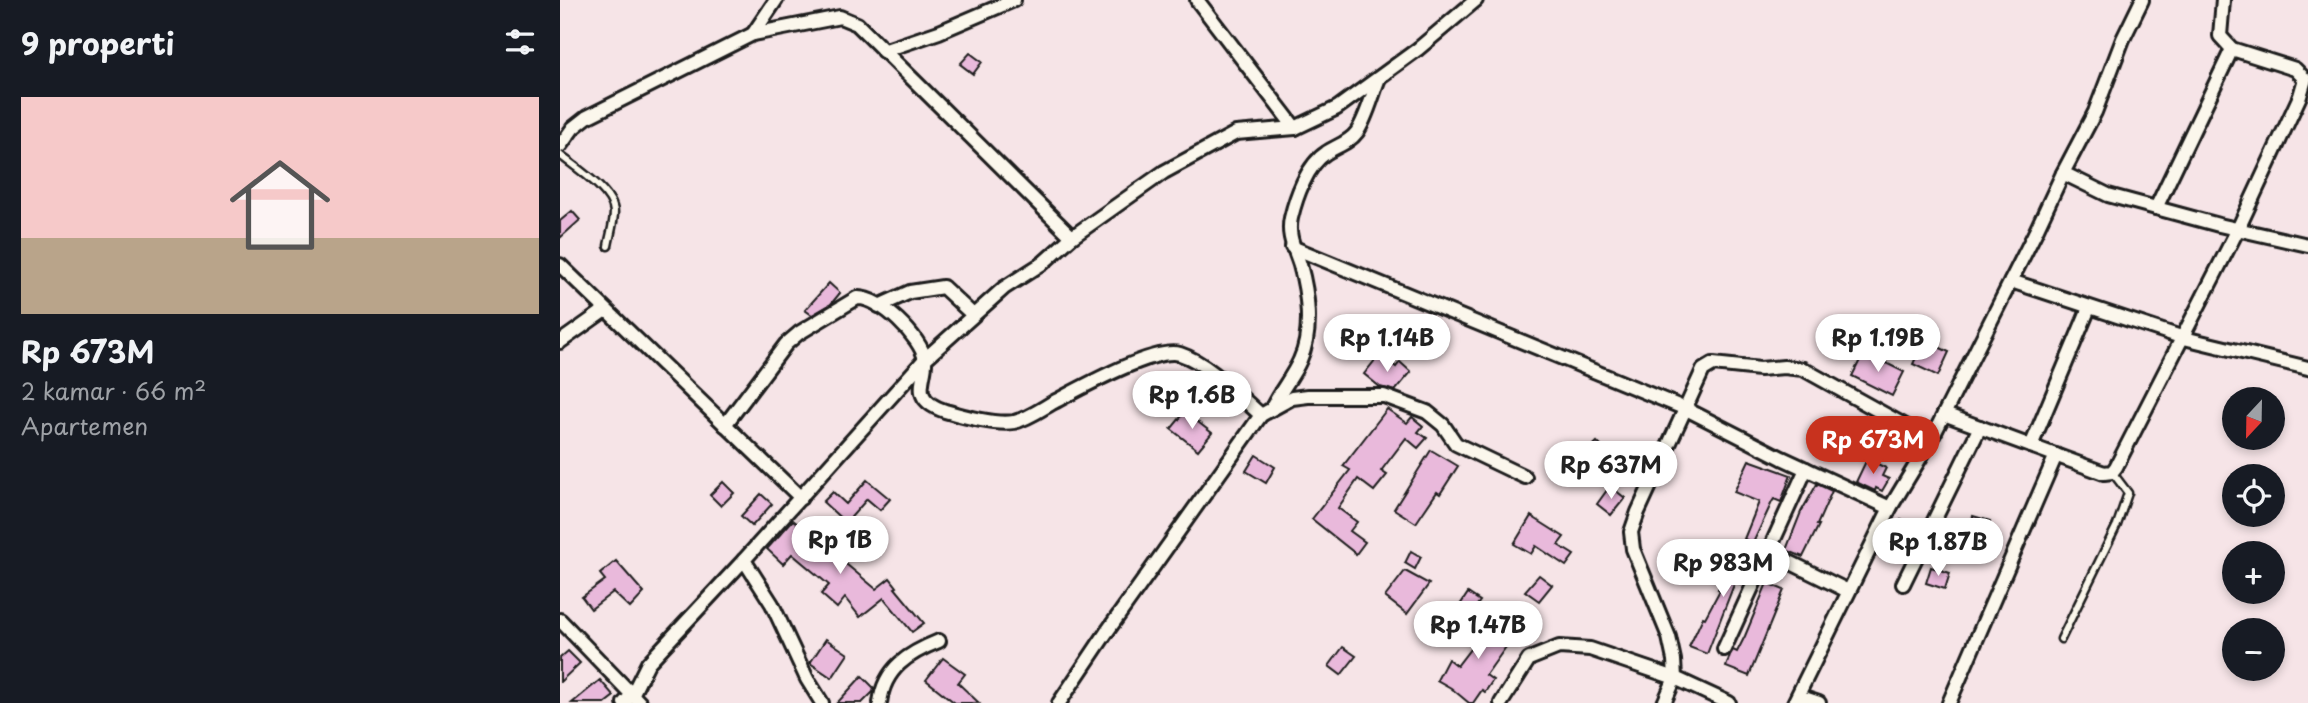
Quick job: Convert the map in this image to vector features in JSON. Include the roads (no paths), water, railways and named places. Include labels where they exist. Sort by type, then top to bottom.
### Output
[{"type":"street","points":[[753,34],[776,0]]},
{"type":"street","points":[[883,51],[939,32],[992,5],[1014,0]]},
{"type":"street","points":[[1197,0],[1295,128]]},
{"type":"street","points":[[560,620],[632,700],[648,663],[925,359],[1004,288],[1043,263],[1072,237],[1164,172],[1236,133],[1295,128],[1337,108],[1418,49],[1476,0]]},
{"type":"street","points":[[1819,703],[1796,699],[1890,508],[1931,440],[2095,112],[2123,39],[2142,0]]},
{"type":"street","points":[[1944,414],[2105,473],[2112,472],[2184,338],[2238,229],[2300,96],[2305,79],[2295,69],[2232,48],[2220,36],[2223,0]]},
{"type":"street","points":[[560,146],[572,128],[587,117],[724,46],[753,34],[840,17],[857,24],[1072,237]]},
{"type":"street","points":[[2156,208],[2232,48]]},
{"type":"street","points":[[1273,406],[1300,362],[1308,337],[1300,264],[1292,247],[1291,220],[1312,166],[1323,154],[1356,134],[1379,78]]},
{"type":"street","points":[[2063,173],[2108,195],[2308,245]]},
{"type":"street","points":[[1292,247],[1686,409],[1890,508]]},
{"type":"street","points":[[560,265],[801,498]]},
{"type":"street","points":[[2011,281],[2184,338],[2308,368]]},
{"type":"street","points":[[879,306],[910,292],[943,287],[973,315]]},
{"type":"street","points":[[725,425],[786,344],[799,333],[857,298],[866,298],[879,306],[913,337],[925,359],[922,392],[928,403],[948,412],[989,420],[1018,421],[1141,360],[1177,352],[1195,360],[1261,415]]},
{"type":"street","points":[[2031,446],[2089,308]]},
{"type":"street","points":[[560,342],[605,310]]},
{"type":"street","points":[[1664,703],[1675,678],[1670,637],[1636,558],[1631,533],[1703,370],[1713,364],[1760,369],[1803,369],[1931,440]]},
{"type":"street","points":[[1059,703],[1261,415],[1273,406],[1292,398],[1308,396],[1384,396],[1427,412],[1443,425],[1456,444],[1525,477]]},
{"type":"street","points":[[1903,584],[1980,427]]},
{"type":"street","points":[[1949,703],[2056,455]]},
{"type":"street","points":[[1724,649],[1807,469]]},
{"type":"street","points":[[1769,552],[1848,591]]},
{"type":"street","points":[[744,560],[772,604],[807,679],[822,703]]},
{"type":"street","points":[[880,703],[881,695],[896,665],[922,648],[939,641]]},
{"type":"street","points":[[1500,703],[1529,659],[1559,647],[1590,649],[1675,678],[1729,703]]},
{"type":"lane","points":[[560,155],[599,186],[612,202],[614,214],[608,246]]},
{"type":"lane","points":[[2061,639],[2117,525],[2128,493],[2112,472]]}]
